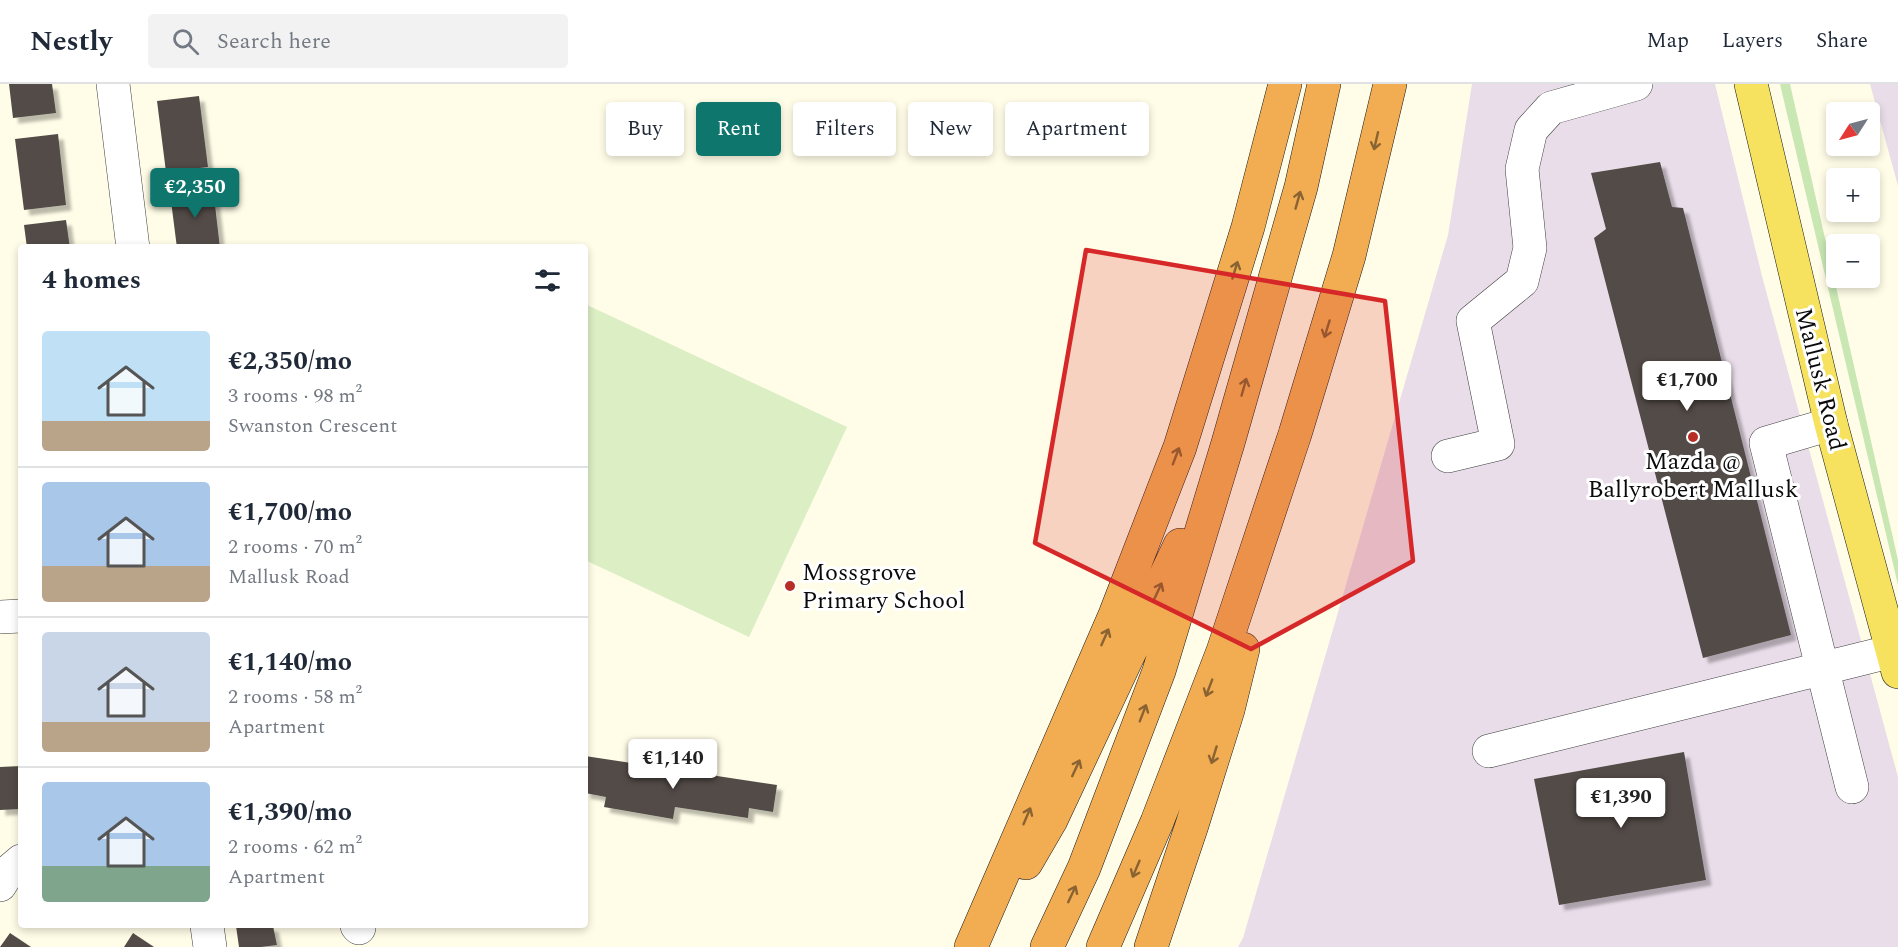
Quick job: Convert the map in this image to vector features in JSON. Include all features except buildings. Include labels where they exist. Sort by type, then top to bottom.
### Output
[{"type":"highway","points":[[970,947],[1114,615],[1180,447],[1248,227],[1285,84]]},
{"type":"highway","points":[[1047,947],[1084,868],[1159,671],[1228,443],[1301,187],[1324,84]]},
{"type":"highway","points":[[1103,947],[1156,822],[1223,651],[1295,434],[1349,256],[1390,84]]},
{"type":"highway","points":[[1151,947],[1189,836],[1228,710],[1295,434]]},
{"type":"highway","points":[[976,947],[1051,820],[1228,443]]},
{"type":"main road","name":"Mallusk Road","points":[[1751,84],[1831,424],[1895,661]]},
{"type":"street","points":[[113,84],[133,244]]},
{"type":"street","points":[[1448,456],[1498,444],[1473,321],[1522,282],[1530,248],[1522,169],[1532,130],[1551,108],[1571,93],[1636,84]]},
{"type":"street","points":[[1831,424],[1766,443],[1852,787]]},
{"type":"street","points":[[0,617],[18,616]]},
{"type":"street","points":[[1489,750],[1822,669],[1895,661]]},
{"type":"street","points":[[0,885],[8,872],[18,864]]},
{"type":"street","points":[[207,928],[210,947]]},
{"type":"highlighted area","points":[[1086,250],[1385,301],[1413,561],[1251,649],[1035,543]]},
{"type":"shaded area","points":[[1472,84],[1715,84],[1762,276],[1898,777],[1898,947],[1238,947],[1243,938],[1448,235]]},
{"type":"shaded area","points":[[1870,84],[1898,84],[1898,186],[1880,120],[1880,102],[1875,102]]},
{"type":"green space","points":[[1780,84],[1790,84],[1826,243],[1826,279]]},
{"type":"green space","points":[[1828,288],[1836,288],[1898,560],[1898,585]]},
{"type":"green space","points":[[588,305],[847,427],[749,637],[588,561]]},
{"type":"place","name":"Mazda @ Ballyrobert Mallusk","points":[[1693,437]]},
{"type":"place","name":"Mossgrove Primary School","points":[[790,586]]}]
